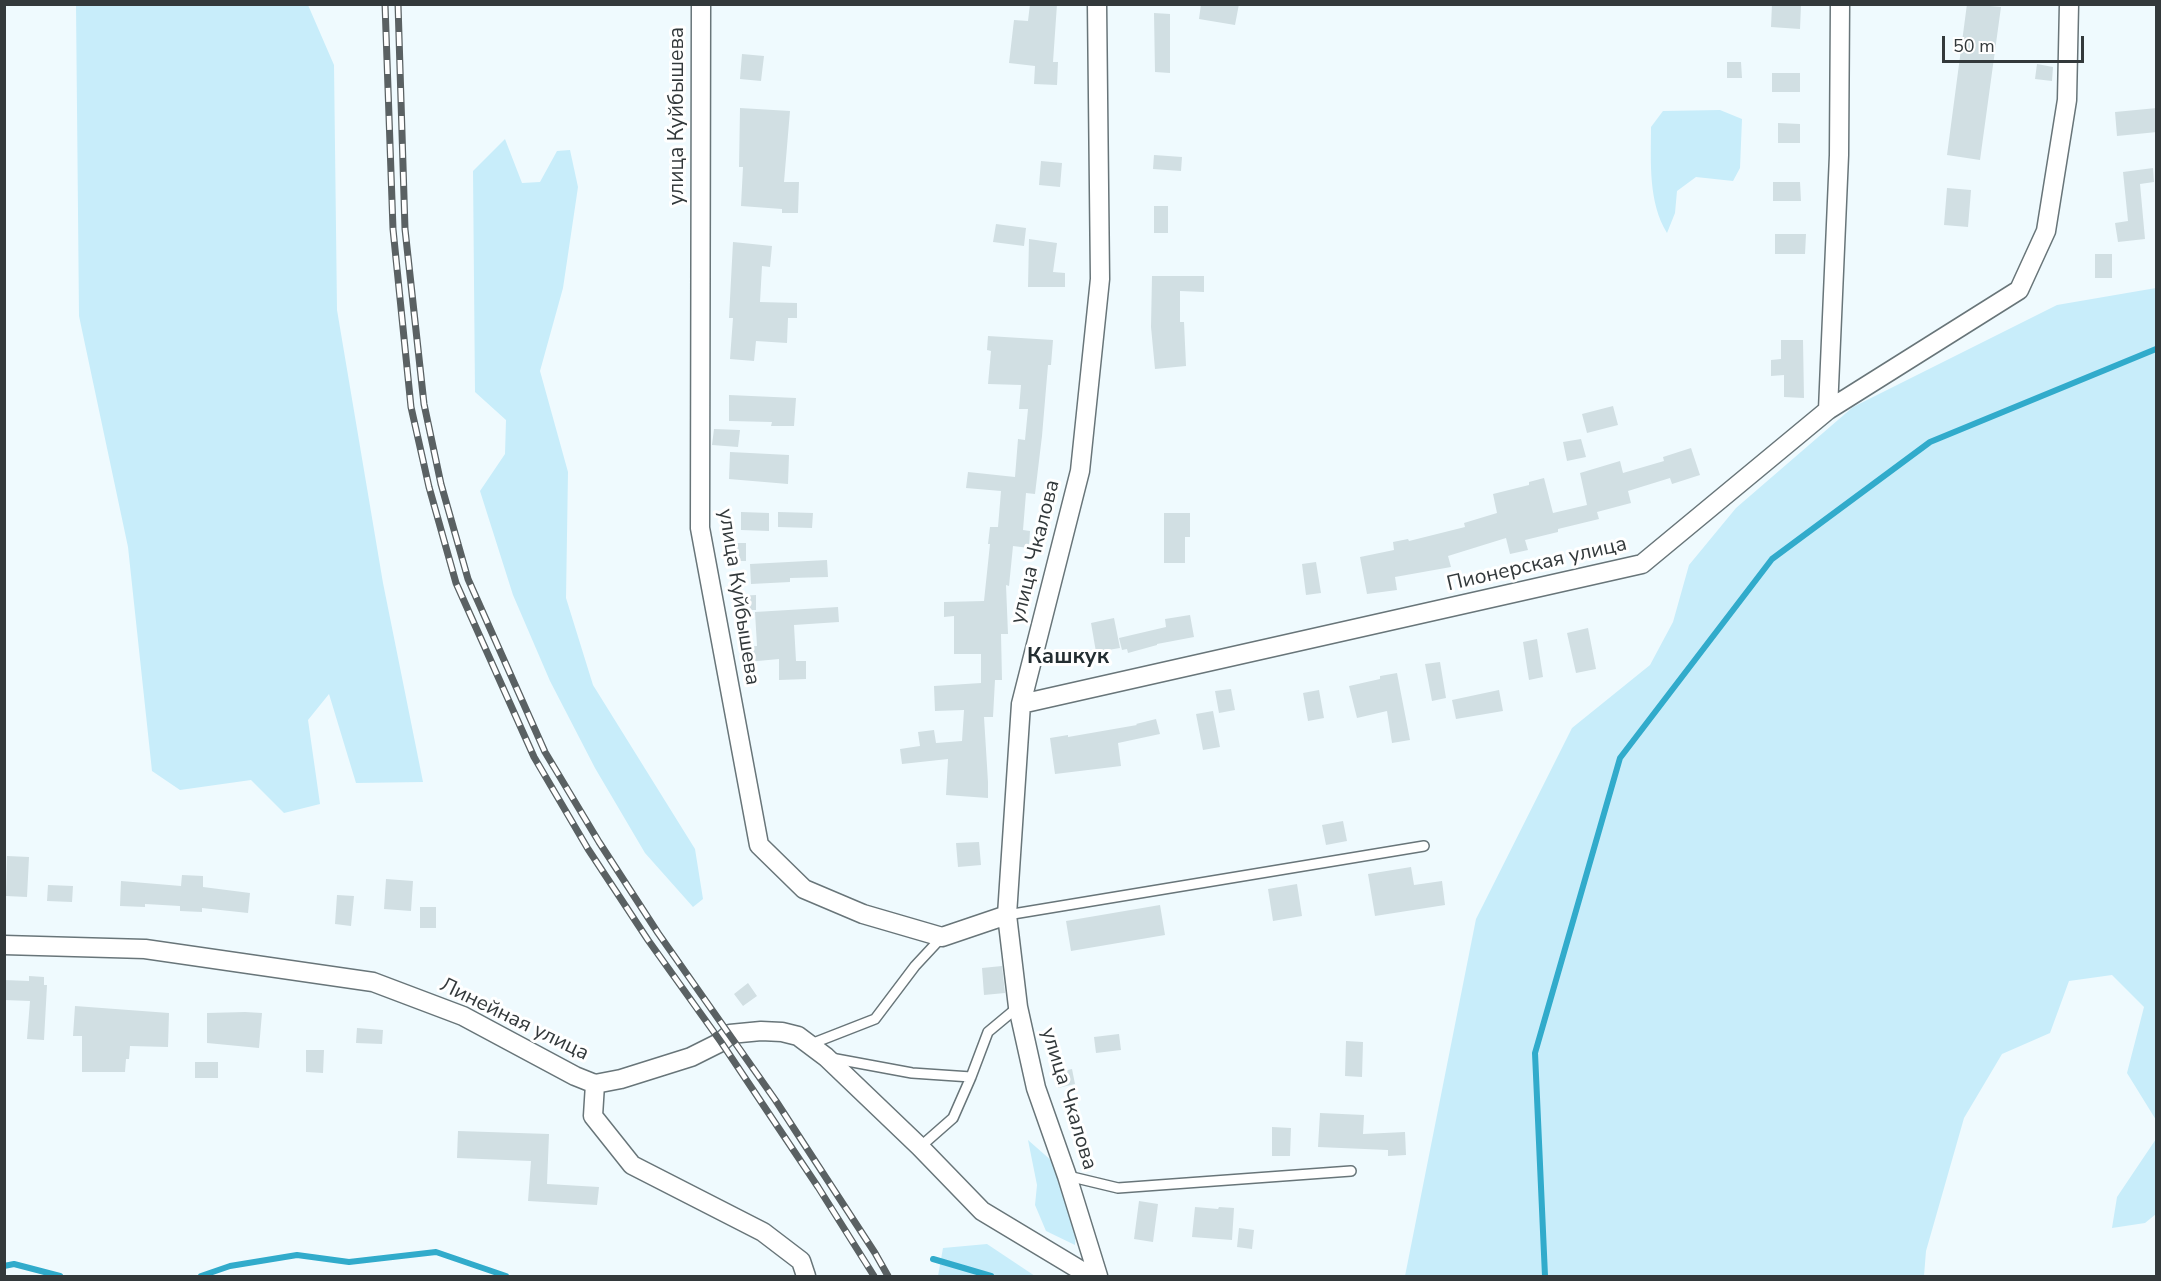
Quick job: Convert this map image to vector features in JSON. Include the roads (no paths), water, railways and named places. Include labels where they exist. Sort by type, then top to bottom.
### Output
[{"type":"street","name":"улица Куйбышева","points":[[701,4],[700,528],[759,845],[804,889],[863,914],[942,937]]},
{"type":"street","name":"улица Чкалова","points":[[1097,4],[1100,279],[1080,471],[1021,704],[1006,915],[1018,1007],[1036,1088],[1067,1176],[1098,1276]]},
{"type":"street","points":[[1828,410],[1839,155],[1840,4]]},
{"type":"street","name":"Пионерская улица","points":[[1021,704],[1642,564],[1828,410],[2019,290],[2046,231],[2067,100],[2069,4]]},
{"type":"street","points":[[942,937],[1006,915]]},
{"type":"street","name":"Линейная улица","points":[[4,945],[145,949],[373,982],[463,1016],[575,1076],[595,1084],[621,1079],[691,1057],[730,1034],[760,1031],[782,1032],[798,1036],[811,1044],[920,1147],[982,1211],[1090,1276]]},
{"type":"street","points":[[595,1084],[593,1116],[632,1165],[763,1232],[801,1261],[806,1276]]},
{"type":"lane","points":[[1006,915],[1424,846]]},
{"type":"lane","points":[[811,1044],[875,1019],[915,966],[942,937]]},
{"type":"lane","points":[[920,1147],[953,1118],[988,1032],[1018,1007]]},
{"type":"lane","points":[[826,1058],[912,1073],[971,1077]]},
{"type":"lane","points":[[1067,1176],[1118,1188],[1351,1171]]},
{"type":"waterway","points":[[1545,1276],[1535,1053],[1620,758],[1772,559],[1930,442],[2156,349]]},
{"type":"waterway","points":[[201,1276],[230,1266],[297,1255],[349,1262],[436,1252],[506,1276]]},
{"type":"waterway","points":[[933,1259],[991,1276]]},
{"type":"waterway","points":[[4,1266],[14,1264],[60,1276]]},
{"type":"railway","points":[[385,4],[393,229],[411,407],[429,487],[456,583],[534,757],[588,849],[648,940],[721,1042],[818,1187],[874,1276]]},
{"type":"railway","points":[[398,4],[405,229],[424,404],[441,484],[468,579],[545,752],[599,842],[658,933],[776,1101],[888,1276]]},
{"type":"district","name":"Кашкук","points":[[1068,658]]}]
